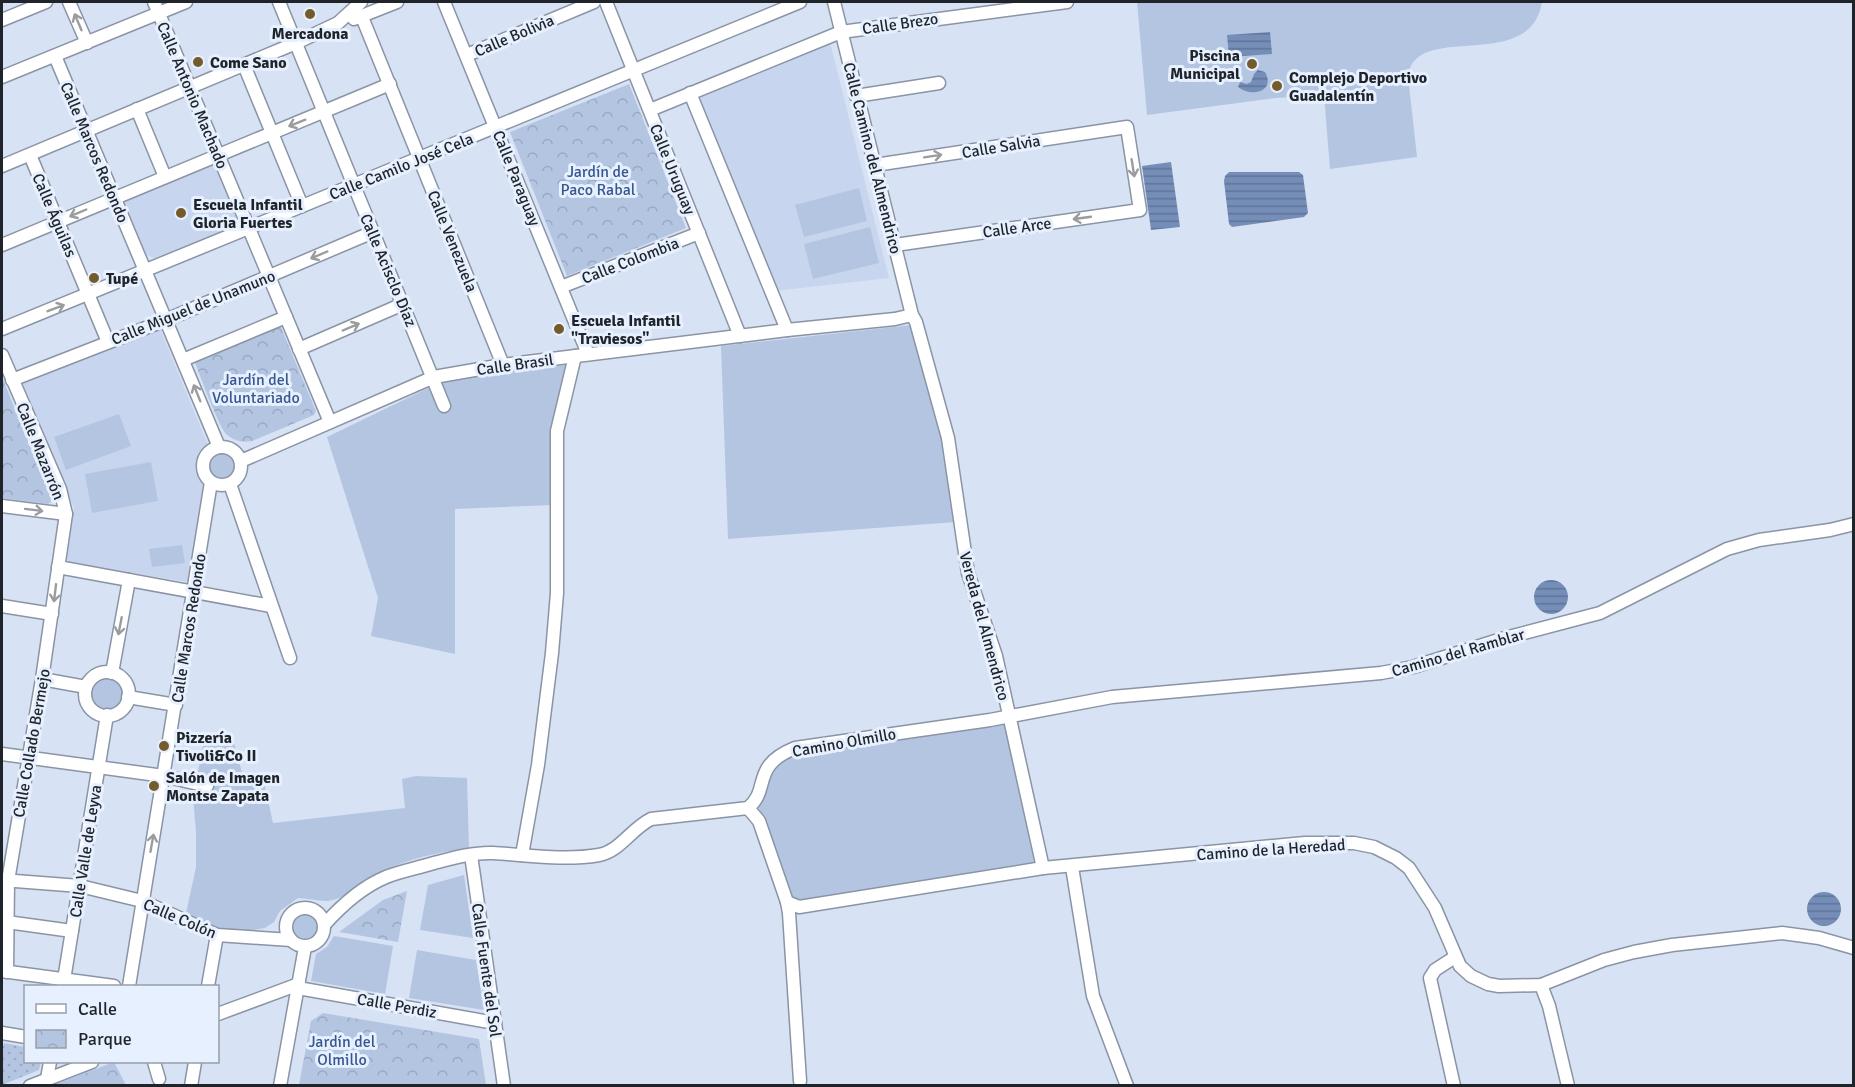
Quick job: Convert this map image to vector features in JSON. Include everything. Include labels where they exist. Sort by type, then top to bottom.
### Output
[{"type":"street","points":[[2,20],[46,2]]},
{"type":"street","points":[[69,2],[87,43]]},
{"type":"street","points":[[2,77],[87,43],[156,7],[186,2]]},
{"type":"street","name":"Calle Acisclo Díaz","points":[[279,2],[444,406]]},
{"type":"street","points":[[338,23],[361,2]]},
{"type":"street","points":[[2,166],[296,43],[338,23],[362,17],[397,2]]},
{"type":"street","name":"Calle Paraguay","points":[[444,2],[588,354]]},
{"type":"street","name":"Calle Bolivia","points":[[467,55],[594,2]]},
{"type":"street","name":"Calle Uruguay","points":[[606,2],[740,336]]},
{"type":"street","name":"Calle Camilo José Cela","points":[[2,329],[800,2]]},
{"type":"street","name":"Calle Camino del Almendrico","points":[[834,2],[912,315]]},
{"type":"street","name":"Calle Brezo","points":[[650,110],[841,32],[974,7],[1067,2]]},
{"type":"street","name":"Calle Antonio Machado","points":[[156,7],[330,422]]},
{"type":"street","name":"Calle Venezuela","points":[[362,17],[503,365]]},
{"type":"street","name":"Calle Marcos Redondo","points":[[55,56],[219,447]]},
{"type":"street","points":[[244,65],[302,206]]},
{"type":"street","points":[[856,96],[939,83]]},
{"type":"street","points":[[2,245],[390,84]]},
{"type":"street","points":[[690,93],[787,330]]},
{"type":"street","points":[[137,109],[165,177]]},
{"type":"street","name":"Calle Salvia","points":[[875,165],[1127,127],[1140,210]]},
{"type":"street","name":"Calle Águilas","points":[[30,155],[108,342]]},
{"type":"street","name":"Calle Arce","points":[[895,245],[1140,210]]},
{"type":"street","name":"Calle Miguel de Unamuno","points":[[12,380],[166,320],[373,232]]},
{"type":"street","name":"Calle Colombia","points":[[561,287],[699,233]]},
{"type":"street","points":[[299,349],[403,304]]},
{"type":"street","name":"Calle Brasil","points":[[241,461],[434,377],[503,365],[895,319],[912,315]]},
{"type":"street","name":"Vereda del Almendrico","points":[[912,315],[916,322],[948,438],[968,573],[996,656],[1043,868]]},
{"type":"street","points":[[183,360],[286,317]]},
{"type":"street","name":"Calle Mazarrón","points":[[2,355],[60,489],[66,514]]},
{"type":"street","points":[[522,855],[538,765],[554,633],[557,593],[557,431],[575,356]]},
{"type":"street","points":[[219,447],[231,449],[241,461],[239,476],[224,486],[206,478],[202,465],[207,453],[219,447]]},
{"type":"street","name":"Calle Marcos Redondo","points":[[129,985],[211,482]]},
{"type":"street","points":[[230,484],[290,658]]},
{"type":"street","points":[[2,506],[66,514]]},
{"type":"street","name":"Calle Collado Bermejo","points":[[4,972],[8,922],[5,880],[29,759],[66,514]]},
{"type":"street","name":"Camino del Ramblar","points":[[1009,717],[1112,697],[1381,674],[1413,667],[1505,638],[1600,613],[1727,549],[1768,538],[1830,530],[1854,524]]},
{"type":"street","points":[[58,567],[272,606]]},
{"type":"street","points":[[112,672],[129,580]]},
{"type":"street","points":[[2,606],[52,614]]},
{"type":"street","points":[[112,672],[127,684],[128,697],[123,708],[113,714],[100,714],[88,705],[86,687],[98,674],[112,672]]},
{"type":"street","points":[[42,679],[86,687]]},
{"type":"street","points":[[128,697],[176,705]]},
{"type":"street","name":"Calle Valle de Leyva","points":[[64,983],[107,715]]},
{"type":"street","name":"Camino Olmillo","points":[[747,808],[752,805],[767,766],[778,756],[795,748],[1009,717]]},
{"type":"street","points":[[2,754],[164,777],[207,786]]},
{"type":"street","points":[[324,925],[341,907],[366,888],[386,877],[471,855],[491,853],[573,857],[600,855],[613,850],[639,825],[651,819],[747,808],[759,821],[787,902],[800,1081]]},
{"type":"street","name":"Camino de la Heredad","points":[[787,902],[800,907],[1043,868],[1305,843],[1354,843],[1374,847],[1396,858],[1409,868],[1435,908],[1460,966],[1471,976],[1488,984],[1541,985],[1604,960],[1672,945],[1782,933],[1819,938],[1854,948]]},
{"type":"street","name":"Calle Fuente del Sol","points":[[471,855],[504,1086]]},
{"type":"street","points":[[1072,867],[1093,996],[1127,1086]]},
{"type":"street","name":"Calle Colón","points":[[5,880],[80,886],[142,901],[217,935],[291,940]]},
{"type":"street","points":[[315,911],[341,907]]},
{"type":"street","points":[[306,908],[315,911],[322,918],[324,925],[324,932],[319,941],[314,945],[296,944],[287,935],[286,922],[294,911],[306,908]]},
{"type":"street","points":[[8,922],[72,931]]},
{"type":"street","name":"Calle Colón","points":[[251,938],[286,922]]},
{"type":"street","points":[[208,985],[217,935]]},
{"type":"street","points":[[280,1086],[305,946]]},
{"type":"street","points":[[1454,1086],[1430,978],[1435,970],[1455,957]]},
{"type":"street","points":[[4,972],[64,983],[89,985]]},
{"type":"street","points":[[1541,985],[1549,1006],[1568,1086]]},
{"type":"street","points":[[219,1014],[299,986]]},
{"type":"street","name":"Calle Perdiz","points":[[299,986],[495,1023]]},
{"type":"street","points":[[2,1033],[24,1037]]},
{"type":"street","points":[[46,1083],[50,1063]]},
{"type":"street","points":[[30,1086],[46,1083],[90,1063]]},
{"type":"street","points":[[154,1063],[159,1079]]},
{"type":"street","points":[[191,1086],[195,1063]]},
{"type":"shaded area","points":[[1270,32],[1272,54],[1229,57],[1227,35]]},
{"type":"shaded area","points":[[830,42],[889,278],[775,291],[699,101],[702,93]]},
{"type":"shaded area","points":[[1258,70],[1265,72],[1268,79],[1265,88],[1261,91],[1250,92],[1238,87],[1240,82],[1247,84],[1251,82]]},
{"type":"shaded area","points":[[1171,162],[1180,227],[1151,230],[1142,166]]},
{"type":"shaded area","name":"Escuela Infantil Gloria Fuertes","points":[[211,166],[215,167],[238,221],[236,225],[155,258],[144,254],[124,205],[126,201]]},
{"type":"shaded area","points":[[1229,172],[1299,172],[1303,175],[1308,213],[1304,217],[1232,227],[1229,224],[1224,181]]},
{"type":"shaded area","points":[[156,328],[160,329],[208,445],[202,452],[198,463],[199,473],[204,483],[188,582],[70,563],[67,559],[74,508],[23,385],[25,380]]},
{"type":"shaded area","points":[[1551,580],[1563,585],[1568,597],[1563,609],[1551,614],[1539,609],[1534,597],[1539,585]]},
{"type":"shaded area","points":[[1824,892],[1836,897],[1841,909],[1836,921],[1824,926],[1812,921],[1807,909],[1812,897]]},
{"type":"green space","name":"Complejo Deportivo Guadalentín","points":[[1137,2],[1542,2],[1533,24],[1517,36],[1496,43],[1431,51],[1416,60],[1408,76],[1417,157],[1330,169],[1324,95],[1275,98],[1147,115]]},
{"type":"green space","name":"Jardín de Paco Rabal","points":[[629,84],[686,228],[567,276],[510,132]]},
{"type":"green space","points":[[859,188],[867,221],[804,237],[795,205]]},
{"type":"green space","points":[[870,227],[879,263],[813,279],[804,244]]},
{"type":"green space","name":"Jardín del Voluntariado","points":[[280,325],[316,411],[314,415],[252,441],[235,440],[223,429],[194,360]]},
{"type":"green space","points":[[912,325],[943,447],[956,522],[728,539],[721,346]]},
{"type":"green space","points":[[566,365],[551,426],[552,505],[455,509],[455,654],[371,636],[378,598],[327,437],[447,379]]},
{"type":"green space","points":[[2,377],[51,498],[48,504],[2,498]]},
{"type":"green space","points":[[119,414],[131,446],[66,470],[54,437]]},
{"type":"green space","points":[[222,450],[233,455],[238,466],[233,477],[222,482],[211,477],[206,466],[211,455]]},
{"type":"green space","points":[[151,462],[158,501],[92,513],[85,474]]},
{"type":"green space","points":[[182,545],[185,563],[152,567],[149,549]]},
{"type":"green space","points":[[107,675],[120,681],[126,694],[120,707],[107,713],[94,707],[88,694],[94,681]]},
{"type":"green space","points":[[1007,721],[1035,866],[798,902],[788,896],[758,806],[771,769],[792,753]]},
{"type":"green space","points":[[233,739],[245,784],[264,782],[273,823],[405,808],[402,779],[416,776],[467,778],[469,849],[425,856],[403,863],[383,871],[347,894],[333,900],[298,898],[280,911],[274,922],[265,928],[249,931],[216,930],[186,913],[196,867],[193,797],[204,741]]},
{"type":"green space","points":[[464,875],[473,938],[420,930],[428,885]]},
{"type":"green space","points":[[407,891],[398,942],[339,932],[383,900]]},
{"type":"green space","points":[[306,913],[316,916],[319,926],[316,936],[306,939],[296,936],[293,926],[296,916]]},
{"type":"green space","points":[[334,936],[393,946],[385,994],[311,981],[316,954],[327,947]]},
{"type":"green space","points":[[417,950],[476,960],[484,1010],[409,998]]},
{"type":"green space","name":"Jardín del Olmillo","points":[[323,1013],[479,1039],[486,1085],[299,1085],[311,1021]]},
{"type":"green space","points":[[4,1043],[24,1047],[24,1063],[41,1063],[39,1070],[2,1085]]},
{"type":"green space","points":[[115,1063],[126,1085],[54,1085]]},
{"type":"place","name":"Mercadona","points":[[310,14]]},
{"type":"place","name":"Come Sano","points":[[198,62]]},
{"type":"place","name":"Piscina Municipal","points":[[1252,64]]},
{"type":"place","name":"Complejo Deportivo Guadalentín","points":[[1277,86]]},
{"type":"place","name":"Escuela Infantil Gloria Fuertes","points":[[181,213]]},
{"type":"place","name":"Tupé","points":[[94,278]]},
{"type":"place","name":"Escuela Infantil \"Traviesos\"","points":[[559,329]]},
{"type":"place","name":"Pizzería Tivoli&Co II","points":[[164,746]]},
{"type":"place","name":"Salón de Imagen Montse Zapata","points":[[154,786]]}]
